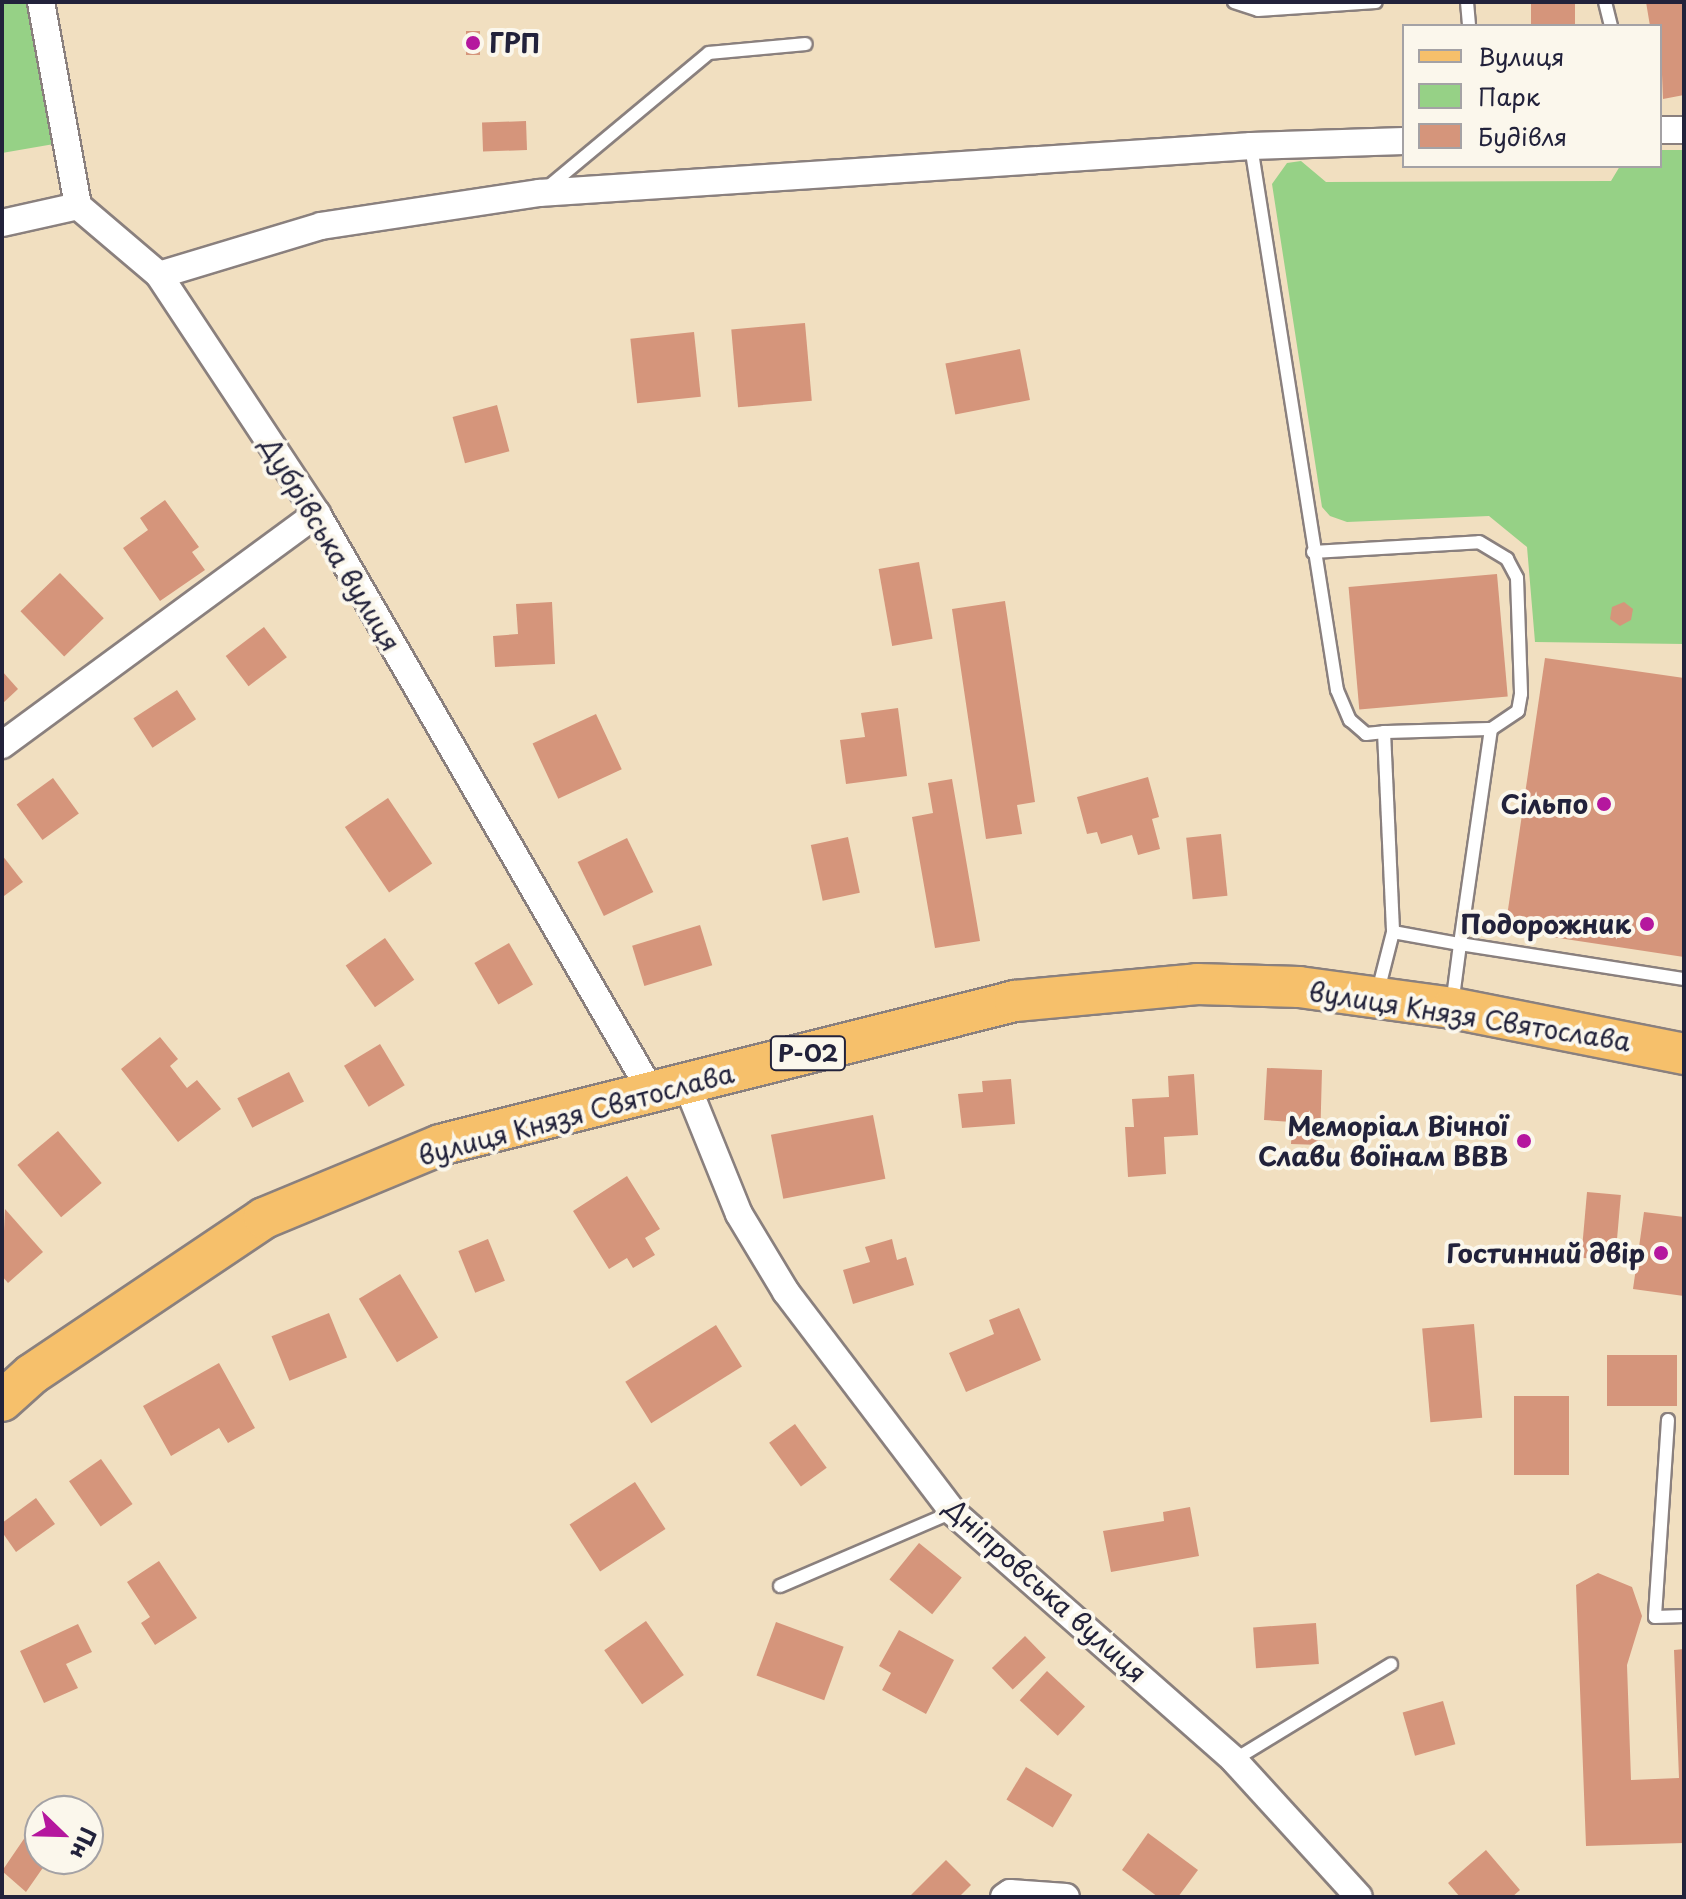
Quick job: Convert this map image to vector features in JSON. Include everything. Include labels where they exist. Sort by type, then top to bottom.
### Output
[{"type":"main road","name":"вулиця Князя Святослава","points":[[2,1401],[32,1374],[264,1218],[440,1145],[1015,1001],[1099,990],[1197,984],[1299,987],[1452,1008],[1684,1054]]},
{"type":"street","points":[[2,223],[78,206],[41,2]]},
{"type":"street","points":[[1662,130],[1684,130]]},
{"type":"street","points":[[159,275],[321,226],[539,193],[1251,146],[1402,141]]},
{"type":"street","name":"Дубрівська вулиця","points":[[78,206],[159,275],[317,514],[669,1087]]},
{"type":"street","points":[[2,745],[317,514]]},
{"type":"street","name":"Дніпровська вулиця","points":[[669,1087],[786,1292],[953,1512],[1234,1760],[1351,1892]]},
{"type":"street","points":[[1004,1897],[1010,1893],[1066,1897]]},
{"type":"lane","points":[[1234,2],[1258,10],[1376,2]]},
{"type":"lane","points":[[1467,2],[1469,24]]},
{"type":"lane","points":[[1605,2],[1610,24]]},
{"type":"lane","points":[[539,193],[599,149],[709,53],[806,44]]},
{"type":"lane","points":[[1251,146],[1313,552],[1337,690],[1350,720],[1366,734],[1491,729],[1518,711],[1521,694],[1517,578],[1507,559],[1479,542],[1313,552]]},
{"type":"lane","points":[[1452,1008],[1491,729]]},
{"type":"lane","points":[[1376,998],[1393,932],[1384,732]]},
{"type":"lane","points":[[1393,932],[1684,979]]},
{"type":"lane","points":[[1668,1420],[1655,1617],[1684,1616]]},
{"type":"lane","points":[[780,1586],[953,1512]]},
{"type":"lane","points":[[1234,1760],[1391,1664]]},
{"type":"green space","points":[[2,2],[27,2],[54,144],[2,153]]},
{"type":"green space","points":[[1662,150],[1684,150],[1684,644],[1535,642],[1527,547],[1489,516],[1347,522],[1330,516],[1322,507],[1272,184],[1287,163],[1301,161],[1326,182],[1611,181],[1619,168],[1662,168]]},
{"type":"building","points":[[1531,2],[1575,2],[1575,24],[1531,24]]},
{"type":"building","points":[[1646,2],[1684,2],[1684,95],[1663,99],[1662,24],[1650,24]]},
{"type":"building","name":"ГРП","points":[[466,31],[480,31],[480,55],[466,55]]},
{"type":"building","points":[[526,121],[527,150],[483,152],[482,123]]},
{"type":"building","points":[[805,323],[812,401],[738,407],[731,329]]},
{"type":"building","points":[[694,332],[701,397],[637,403],[630,339]]},
{"type":"building","points":[[1020,349],[1030,400],[955,415],[945,364]]},
{"type":"building","points":[[497,405],[509,451],[465,463],[453,417]]},
{"type":"building","points":[[165,500],[199,547],[192,552],[205,570],[160,601],[123,548],[148,530],[140,518]]},
{"type":"building","points":[[919,562],[933,639],[892,646],[879,569]]},
{"type":"building","points":[[60,573],[104,618],[64,657],[20,611]]},
{"type":"building","points":[[1497,574],[1508,697],[1359,710],[1349,587]]},
{"type":"building","points":[[1005,601],[1035,802],[1017,805],[1022,834],[986,839],[952,609]]},
{"type":"building","points":[[552,602],[555,664],[495,667],[493,636],[518,634],[516,604]]},
{"type":"building","points":[[1624,602],[1633,609],[1631,620],[1620,626],[1610,619],[1612,607]]},
{"type":"building","points":[[264,627],[287,657],[249,686],[226,656]]},
{"type":"building","name":"Сільпо","points":[[1545,658],[1684,678],[1684,957],[1505,930]]},
{"type":"building","points":[[2,671],[18,689],[2,704]]},
{"type":"building","points":[[177,690],[196,719],[152,748],[133,718]]},
{"type":"building","points":[[898,708],[907,776],[846,784],[840,740],[865,737],[861,713]]},
{"type":"building","points":[[596,714],[622,769],[558,799],[533,744]]},
{"type":"building","points":[[1148,777],[1159,817],[1152,819],[1160,849],[1138,855],[1132,835],[1101,844],[1097,832],[1087,834],[1077,797]]},
{"type":"building","points":[[53,778],[79,814],[42,840],[17,804]]},
{"type":"building","points":[[952,779],[980,941],[935,948],[912,817],[933,813],[928,783]]},
{"type":"building","points":[[388,798],[432,863],[389,893],[345,827]]},
{"type":"building","points":[[1221,834],[1227,896],[1193,899],[1186,838]]},
{"type":"building","points":[[848,837],[860,893],[823,901],[811,845]]},
{"type":"building","points":[[627,838],[653,892],[604,916],[578,862]]},
{"type":"building","points":[[2,855],[23,882],[4,896],[2,893]]},
{"type":"building","points":[[700,925],[712,965],[644,986],[632,946]]},
{"type":"building","points":[[385,938],[414,980],[375,1007],[346,966]]},
{"type":"building","points":[[509,943],[533,985],[498,1005],[474,963]]},
{"type":"building","points":[[160,1037],[178,1059],[170,1066],[187,1088],[197,1080],[221,1109],[178,1142],[121,1069]]},
{"type":"building","points":[[380,1044],[405,1085],[369,1107],[344,1066]]},
{"type":"building","points":[[1267,1068],[1322,1070],[1320,1145],[1291,1144],[1292,1122],[1264,1120]]},
{"type":"building","points":[[289,1072],[304,1101],[252,1128],[237,1098]]},
{"type":"building","points":[[1194,1074],[1198,1135],[1164,1137],[1166,1174],[1128,1177],[1125,1127],[1134,1127],[1132,1099],[1169,1097],[1168,1076]]},
{"type":"building","points":[[1011,1079],[1015,1124],[962,1128],[958,1094],[983,1092],[982,1081]]},
{"type":"building","points":[[873,1115],[885,1179],[783,1199],[771,1135]]},
{"type":"building","points":[[58,1131],[102,1183],[61,1217],[17,1165]]},
{"type":"building","points":[[627,1176],[660,1229],[645,1238],[655,1255],[633,1268],[627,1258],[609,1269],[573,1211]]},
{"type":"building","points":[[1587,1192],[1621,1195],[1615,1261],[1581,1258]]},
{"type":"building","points":[[5,1209],[43,1252],[8,1283],[2,1276]]},
{"type":"building","name":"Гостинний двір","points":[[1644,1212],[1684,1217],[1684,1296],[1633,1289]]},
{"type":"building","points":[[488,1239],[505,1281],[475,1293],[458,1251]]},
{"type":"building","points":[[892,1239],[897,1260],[906,1257],[914,1285],[853,1304],[843,1270],[870,1262],[865,1247]]},
{"type":"building","points":[[400,1274],[438,1337],[397,1362],[359,1299]]},
{"type":"building","points":[[1019,1308],[1041,1360],[966,1392],[949,1353],[994,1334],[989,1320]]},
{"type":"building","points":[[329,1313],[347,1358],[289,1381],[272,1336]]},
{"type":"building","points":[[1474,1324],[1482,1418],[1430,1422],[1422,1329]]},
{"type":"building","points":[[716,1325],[742,1367],[651,1423],[625,1382]]},
{"type":"building","points":[[1607,1355],[1677,1355],[1677,1406],[1607,1406]]},
{"type":"building","points":[[219,1363],[255,1428],[228,1443],[219,1428],[171,1456],[143,1406]]},
{"type":"building","points":[[1514,1396],[1569,1396],[1569,1475],[1514,1475]]},
{"type":"building","points":[[795,1424],[827,1468],[801,1486],[769,1443]]},
{"type":"building","points":[[101,1459],[133,1504],[101,1526],[69,1481]]},
{"type":"building","points":[[635,1482],[665,1529],[600,1571],[570,1524]]},
{"type":"building","points":[[36,1498],[55,1524],[16,1552],[2,1532],[2,1523]]},
{"type":"building","points":[[1190,1507],[1199,1556],[1111,1572],[1103,1531],[1164,1521],[1163,1512]]},
{"type":"building","points":[[919,1543],[962,1578],[932,1614],[889,1580]]},
{"type":"building","points":[[159,1561],[197,1618],[155,1645],[141,1623],[150,1617],[127,1582]]},
{"type":"building","points":[[1598,1573],[1632,1587],[1642,1616],[1627,1665],[1631,1780],[1679,1778],[1674,1650],[1684,1649],[1684,1843],[1586,1846],[1576,1585]]},
{"type":"building","points":[[646,1621],[684,1675],[642,1704],[604,1650]]},
{"type":"building","points":[[776,1622],[844,1647],[824,1700],[757,1676]]},
{"type":"building","points":[[1316,1623],[1319,1664],[1256,1668],[1253,1627]]},
{"type":"building","points":[[78,1624],[92,1652],[66,1664],[78,1688],[44,1703],[20,1651]]},
{"type":"building","points":[[899,1630],[954,1660],[926,1714],[882,1690],[891,1673],[879,1666]]},
{"type":"building","points":[[1025,1636],[1046,1658],[1013,1690],[992,1668]]},
{"type":"building","points":[[1047,1671],[1085,1706],[1058,1736],[1020,1700]]},
{"type":"building","points":[[1443,1701],[1455,1744],[1415,1756],[1403,1713]]},
{"type":"building","points":[[1026,1767],[1072,1795],[1053,1827],[1006,1800]]},
{"type":"building","points":[[1148,1833],[1198,1870],[1178,1897],[1158,1897],[1122,1870]]},
{"type":"building","points":[[24,1839],[24,1875],[38,1875],[26,1892],[2,1871]]},
{"type":"building","points":[[1486,1850],[1520,1890],[1512,1897],[1460,1897],[1448,1883]]},
{"type":"building","points":[[946,1860],[971,1885],[959,1897],[909,1897]]},
{"type":"place","name":"ГРП","points":[[473,43]]},
{"type":"place","name":"Сільпо","points":[[1604,804]]},
{"type":"place","name":"Подорожник","points":[[1647,924]]},
{"type":"place","name":"Меморіал Вічної Слави воїнам ВВВ","points":[[1524,1141]]},
{"type":"place","name":"Гостинний двір","points":[[1661,1253]]}]
